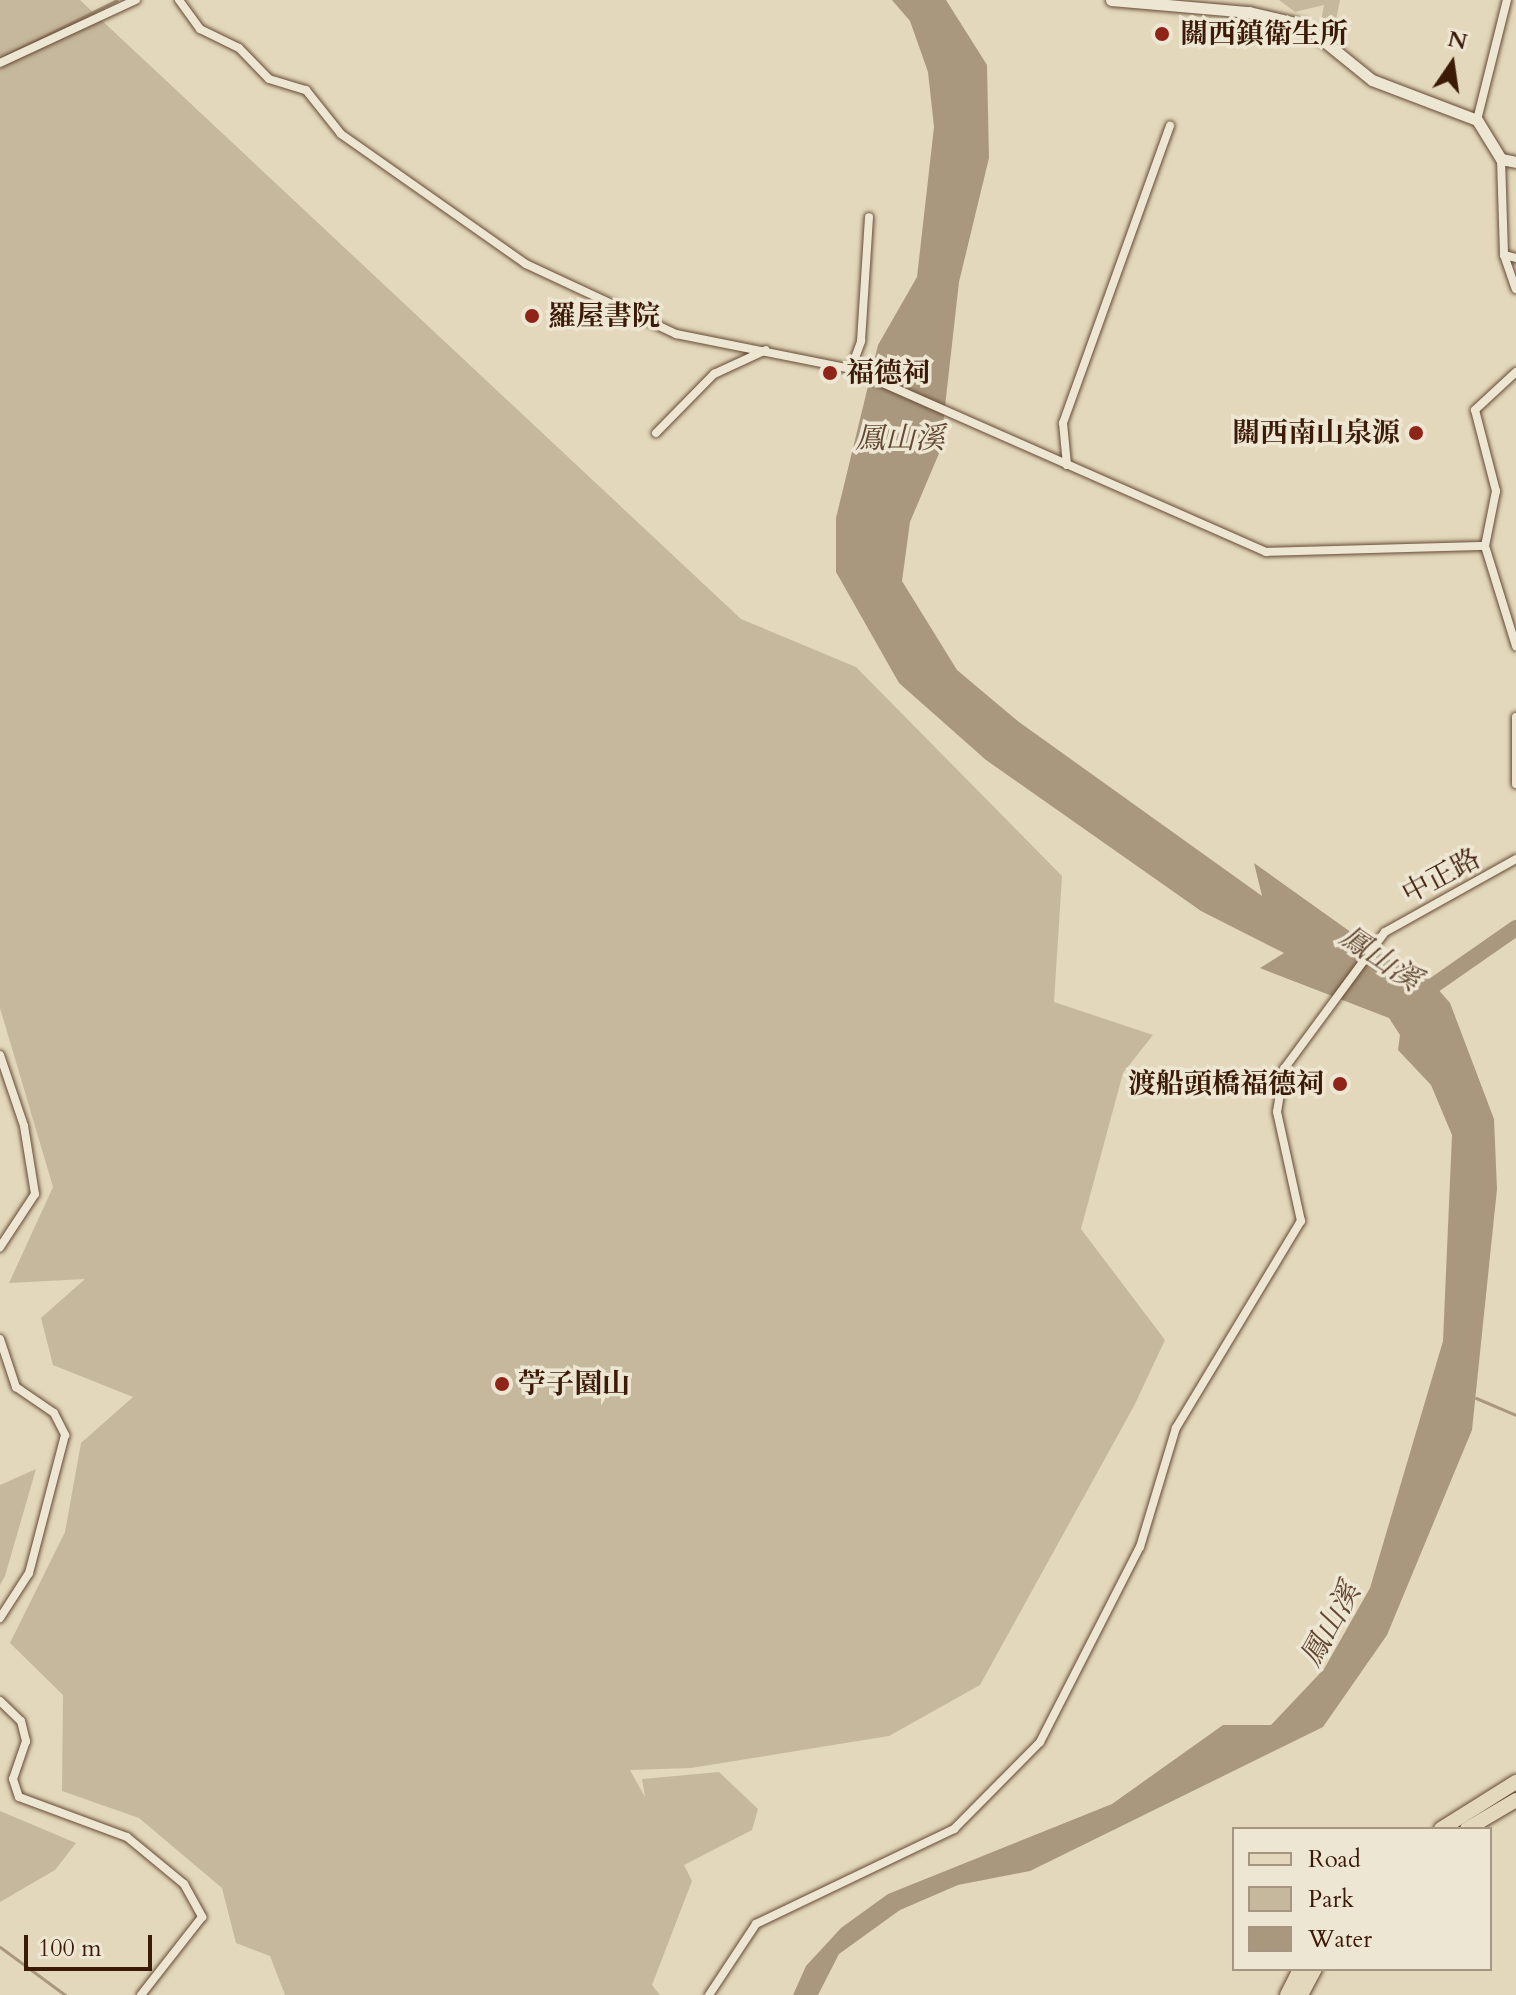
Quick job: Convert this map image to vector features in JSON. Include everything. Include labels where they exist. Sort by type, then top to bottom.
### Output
[{"type":"main road","points":[[1444,1827],[1516,1782]]},
{"type":"main road","points":[[1470,1827],[1516,1800]]},
{"type":"main road","points":[[1287,1995],[1299,1971]]},
{"type":"main road","points":[[1301,1995],[1314,1971]]},
{"type":"street","points":[[0,63],[136,0]]},
{"type":"street","points":[[179,0],[200,29],[239,48],[269,79],[306,90],[341,134],[526,264],[676,334],[851,369],[1266,552],[1485,546]]},
{"type":"street","points":[[1111,0],[1287,19],[1372,80],[1477,120],[1501,159],[1504,255],[1516,289]]},
{"type":"street","points":[[1477,120],[1507,0]]},
{"type":"street","points":[[1067,465],[1063,423],[1170,126]]},
{"type":"street","points":[[1501,159],[1516,162]]},
{"type":"street","points":[[851,369],[861,341],[869,217]]},
{"type":"street","points":[[1504,255],[1516,258]]},
{"type":"street","points":[[656,433],[714,374],[766,350]]},
{"type":"street","points":[[1516,372],[1475,410],[1496,491],[1485,546],[1516,646]]},
{"type":"street","points":[[1516,717],[1516,784]]},
{"type":"street","name":"中正路","points":[[709,1995],[756,1924],[954,1829],[1040,1742],[1140,1547],[1176,1428],[1301,1221],[1277,1112],[1284,1069],[1385,932],[1516,859]]},
{"type":"street","points":[[0,1055],[24,1126],[35,1194],[0,1247]]},
{"type":"street","points":[[0,1339],[16,1387],[54,1413],[65,1435],[29,1573],[0,1618]]},
{"type":"street","points":[[0,1701],[21,1721],[26,1741],[13,1779],[19,1797],[127,1837],[184,1884],[198,1907],[203,1923],[141,1995]]},
{"type":"green space","points":[[0,0],[80,0],[741,619],[856,667],[1062,876],[1054,1002],[1153,1035],[1123,1073],[1081,1229],[1165,1340],[1134,1406],[980,1685],[889,1736],[691,1768],[630,1770],[645,1797],[642,1779],[719,1772],[758,1809],[752,1830],[684,1865],[692,1881],[652,1985],[660,1995],[285,1995],[270,1956],[236,1943],[222,1888],[139,1818],[62,1791],[63,1695],[10,1643],[65,1532],[81,1443],[133,1397],[53,1365],[41,1318],[85,1279],[9,1283],[53,1187],[0,1008]]},
{"type":"green space","points":[[1279,0],[1340,0],[1335,25],[1321,21],[1324,5],[1295,12]]},
{"type":"green space","points":[[36,1469],[5,1576],[0,1585],[0,1485]]},
{"type":"green space","points":[[0,1811],[76,1843],[55,1870],[0,1902]]},
{"type":"water","name":"鳳山溪","points":[[892,0],[946,0],[987,65],[989,158],[959,282],[940,451],[910,522],[902,581],[957,670],[1019,722],[1262,896],[1254,863],[1397,965],[1423,972],[1450,1003],[1494,1119],[1497,1189],[1472,1430],[1387,1635],[1323,1727],[1030,1871],[958,1885],[900,1910],[839,1954],[818,1995],[793,1995],[806,1966],[841,1928],[888,1894],[1112,1804],[1223,1725],[1271,1725],[1324,1669],[1370,1588],[1443,1341],[1452,1135],[1431,1085],[1398,1050],[1400,1035],[1389,1018],[1260,968],[1284,953],[1201,911],[986,760],[899,683],[836,572],[836,518],[878,345],[917,277],[934,127],[928,72],[910,21]]},
{"type":"waterway","points":[[3,57],[117,0]]},
{"type":"waterway","points":[[1417,997],[1516,928]]},
{"type":"waterway","points":[[1476,1398],[1516,1415]]},
{"type":"waterway","points":[[0,1947],[65,1995]]},
{"type":"place","name":"關西鎮衛生所","points":[[1162,34]]},
{"type":"place","name":"羅屋書院","points":[[532,316]]},
{"type":"place","name":"福德祠","points":[[830,373]]},
{"type":"place","name":"關西南山泉源","points":[[1416,433]]},
{"type":"place","name":"渡船頭橋福德祠","points":[[1340,1084]]},
{"type":"place","name":"苧子園山","points":[[502,1384]]}]
